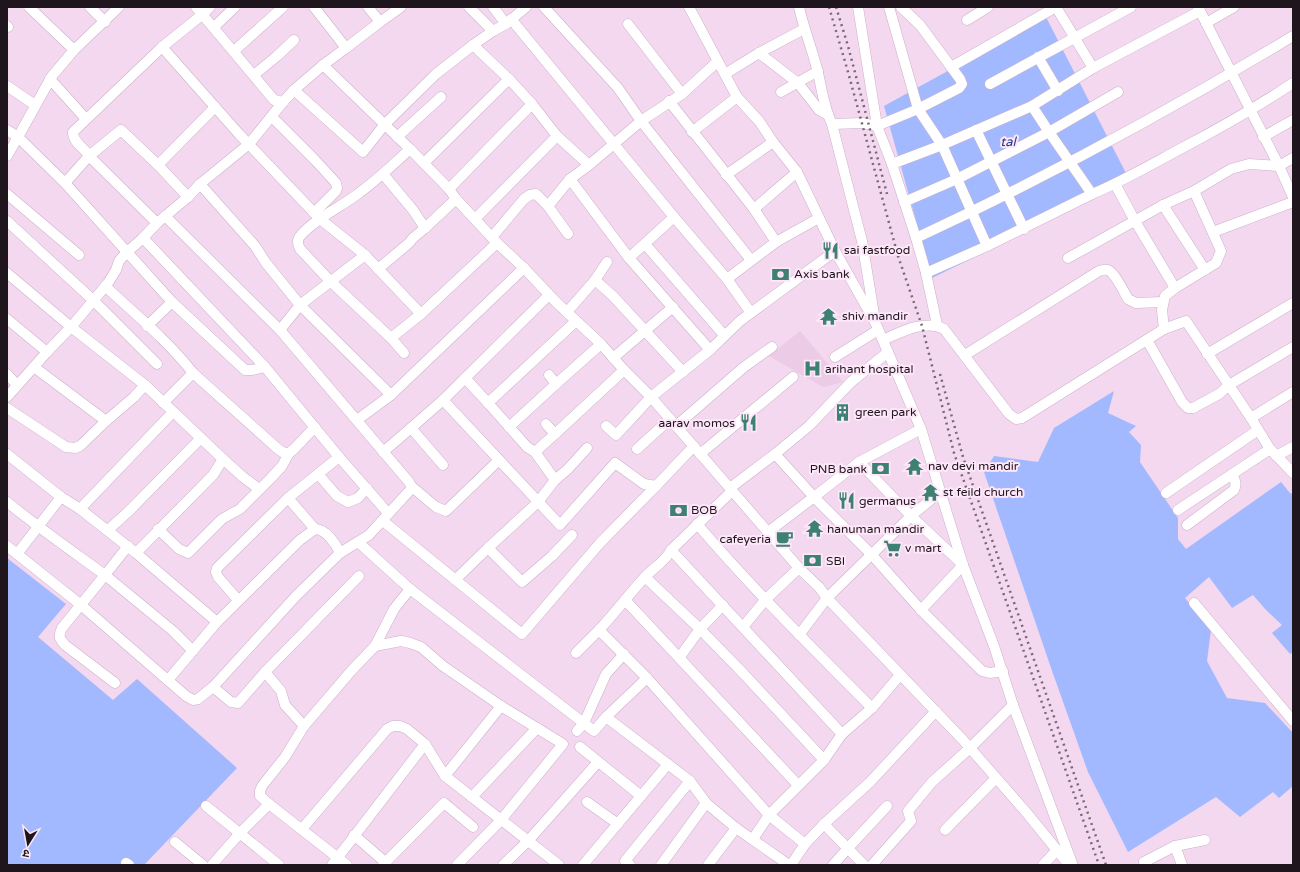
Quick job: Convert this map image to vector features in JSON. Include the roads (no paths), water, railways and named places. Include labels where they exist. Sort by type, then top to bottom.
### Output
[{"type":"street","points":[[29,7],[74,50]]},
{"type":"street","points":[[90,7],[104,22]]},
{"type":"street","points":[[7,156],[50,78],[74,50],[119,7]]},
{"type":"street","points":[[214,27],[235,7]]},
{"type":"street","points":[[234,51],[284,7]]},
{"type":"street","points":[[314,7],[346,48]]},
{"type":"street","points":[[368,7],[380,22]]},
{"type":"street","points":[[7,397],[71,327],[105,286],[116,270],[119,261],[127,252],[157,223],[188,197],[200,184],[249,144],[294,90],[323,65],[401,7]]},
{"type":"street","points":[[469,7],[493,32]]},
{"type":"street","points":[[493,7],[509,22],[615,144],[674,217],[727,279],[751,313]]},
{"type":"street","points":[[294,90],[363,152],[385,124],[436,74],[473,45],[509,22],[526,7]]},
{"type":"street","points":[[544,7],[618,88],[641,122],[752,260]]},
{"type":"street","points":[[689,7],[737,97],[759,121],[796,172],[835,251],[877,326],[922,429],[963,565],[1072,865]]},
{"type":"street","points":[[799,7],[804,29],[818,71],[862,241],[877,326]]},
{"type":"street","points":[[858,7],[877,126],[892,164],[916,238],[926,273],[937,325]]},
{"type":"street","points":[[889,7],[918,109],[942,145],[987,246]]},
{"type":"street","points":[[759,53],[798,83],[820,110],[830,119],[877,126],[918,109],[959,88],[962,84],[960,79],[920,25],[901,7]]},
{"type":"street","points":[[967,20],[988,7]]},
{"type":"street","points":[[951,67],[1056,7],[1093,68]]},
{"type":"street","points":[[990,84],[1131,7]]},
{"type":"street","points":[[1206,23],[1234,7]]},
{"type":"street","points":[[157,223],[89,156],[73,138],[72,135],[75,129],[203,9],[214,27],[274,100],[283,102]]},
{"type":"street","points":[[892,164],[942,145],[1032,106],[1093,68],[1199,9],[1279,166],[1293,197]]},
{"type":"street","points":[[628,24],[682,94]]},
{"type":"street","points":[[725,74],[759,53],[804,29]]},
{"type":"street","points":[[916,238],[1007,195],[1132,129],[1231,74],[1293,36]]},
{"type":"street","points":[[254,75],[294,40]]},
{"type":"street","points":[[473,45],[510,79],[557,136],[589,165]]},
{"type":"street","points":[[162,47],[215,107],[317,216],[365,255],[421,314]]},
{"type":"street","points":[[1038,57],[1058,91]]},
{"type":"street","points":[[548,206],[570,179],[641,122],[669,101],[682,94],[717,62]]},
{"type":"street","points":[[323,65],[424,163],[495,240],[549,295],[601,344],[624,370],[652,397],[799,568],[819,587],[827,598],[970,748],[1069,865]]},
{"type":"street","points":[[781,92],[818,71]]},
{"type":"street","points":[[50,78],[86,119]]},
{"type":"street","points":[[424,163],[510,79]]},
{"type":"street","points":[[926,273],[1024,229],[1092,194],[1115,184],[1250,111],[1293,83]]},
{"type":"street","points":[[7,86],[35,105]]},
{"type":"street","points":[[904,202],[957,179],[991,162],[1049,132],[1118,92]]},
{"type":"street","points":[[397,136],[442,97]]},
{"type":"street","points":[[692,132],[737,97]]},
{"type":"street","points":[[669,101],[754,209],[776,242]]},
{"type":"street","points":[[449,189],[532,104]]},
{"type":"street","points":[[1032,106],[1092,194]]},
{"type":"street","points":[[158,165],[215,107]]},
{"type":"street","points":[[272,117],[315,160],[336,183],[338,188],[298,239],[300,249],[330,281],[391,338],[404,353]]},
{"type":"street","points":[[1263,137],[1293,120]]},
{"type":"street","points":[[7,130],[18,137],[65,183],[172,302],[245,370],[265,367]]},
{"type":"street","points":[[65,183],[89,156],[121,130],[158,165],[188,197]]},
{"type":"street","points":[[976,130],[1024,229]]},
{"type":"street","points":[[475,219],[557,136]]},
{"type":"street","points":[[726,175],[773,142]]},
{"type":"street","points":[[317,216],[358,194],[383,174],[410,149]]},
{"type":"street","points":[[1068,258],[1163,206],[1194,191],[1231,169],[1242,165],[1279,166],[1293,158]]},
{"type":"street","points":[[754,209],[796,172]]},
{"type":"street","points":[[383,174],[413,210],[425,228]]},
{"type":"street","points":[[570,179],[629,258],[710,350]]},
{"type":"street","points":[[200,184],[255,246],[266,263],[300,305],[391,395]]},
{"type":"street","points":[[1115,184],[1175,288]]},
{"type":"street","points":[[1164,329],[1162,310],[1165,296],[1175,288],[1216,263],[1221,251],[1194,191]]},
{"type":"street","points":[[7,194],[79,255]]},
{"type":"street","points":[[391,338],[421,314],[495,240],[524,199],[530,195],[536,194],[548,206],[568,234]]},
{"type":"street","points":[[378,269],[456,199]]},
{"type":"street","points":[[1212,232],[1293,202]]},
{"type":"street","points":[[1163,206],[1205,270]]},
{"type":"street","points":[[165,216],[280,330],[412,486],[436,507],[446,511],[499,460]]},
{"type":"street","points":[[629,258],[674,217]]},
{"type":"street","points":[[727,279],[776,242],[819,218]]},
{"type":"street","points":[[7,221],[93,300],[157,364]]},
{"type":"street","points":[[143,238],[265,367],[366,488],[386,517],[455,580],[522,634],[600,543],[656,486],[697,450],[793,377]]},
{"type":"street","points":[[645,244],[724,335]]},
{"type":"street","points":[[606,426],[616,435],[652,397],[710,350],[724,335],[751,313],[835,251]]},
{"type":"street","points":[[280,330],[300,305],[365,255]]},
{"type":"street","points":[[567,312],[595,280],[607,262]]},
{"type":"street","points":[[357,420],[391,395],[524,268]]},
{"type":"street","points":[[965,355],[1104,270],[1109,270],[1113,274],[1128,299],[1132,302],[1136,304],[1163,302]]},
{"type":"street","points":[[7,273],[71,327],[145,385],[223,459],[259,489]]},
{"type":"street","points":[[595,280],[612,296],[683,372]]},
{"type":"street","points":[[105,286],[148,326],[193,373],[278,449],[289,453]]},
{"type":"street","points":[[383,452],[443,400],[549,295]]},
{"type":"street","points":[[148,326],[172,302]]},
{"type":"street","points":[[1207,354],[1293,303]]},
{"type":"street","points":[[613,358],[673,307]]},
{"type":"street","points":[[7,319],[47,352]]},
{"type":"street","points":[[488,403],[576,321]]},
{"type":"street","points":[[883,340],[899,333],[926,325],[937,325],[944,329],[1010,414],[1016,419],[1022,418],[1164,329],[1186,321],[1273,452],[1293,473]]},
{"type":"street","points":[[835,357],[877,326]]},
{"type":"street","points":[[1147,340],[1182,402],[1188,408],[1193,408],[1219,394],[1229,385],[1293,347]]},
{"type":"street","points":[[509,427],[601,344]]},
{"type":"street","points":[[637,449],[744,366],[772,347]]},
{"type":"street","points":[[576,653],[626,601],[645,577],[731,490],[809,426],[851,382],[888,352]]},
{"type":"street","points":[[34,367],[106,421]]},
{"type":"street","points":[[534,452],[624,370]]},
{"type":"street","points":[[163,403],[193,373]]},
{"type":"street","points":[[7,374],[17,385]]},
{"type":"street","points":[[549,375],[556,384]]},
{"type":"street","points":[[465,378],[527,447],[534,452],[555,480]]},
{"type":"street","points":[[7,408],[66,447],[75,448],[80,446],[134,397],[145,385]]},
{"type":"street","points":[[1251,418],[1293,392]]},
{"type":"street","points":[[443,400],[560,525],[615,463],[644,484],[656,486]]},
{"type":"street","points":[[80,509],[173,412]]},
{"type":"street","points":[[546,424],[555,434]]},
{"type":"street","points":[[158,529],[179,549],[188,553],[222,519],[240,509],[282,466],[289,453],[315,427]]},
{"type":"street","points":[[411,428],[443,465]]},
{"type":"street","points":[[768,532],[859,462],[922,429]]},
{"type":"street","points":[[1166,493],[1258,430]]},
{"type":"street","points":[[108,530],[129,511],[200,438]]},
{"type":"street","points":[[1178,510],[1232,474],[1273,452],[1293,446]]},
{"type":"street","points":[[455,580],[538,502],[555,480],[568,469],[587,448]]},
{"type":"street","points":[[7,454],[132,549],[217,622]]},
{"type":"street","points":[[774,454],[814,497],[872,555],[921,610],[982,671],[990,673],[1002,671]]},
{"type":"street","points":[[238,600],[218,577],[216,572],[218,568],[288,498],[339,456]]},
{"type":"street","points":[[115,683],[65,645],[60,639],[59,634],[62,628],[105,575],[132,549],[158,529],[213,475],[223,459]]},
{"type":"street","points":[[859,462],[911,516],[963,565]]},
{"type":"street","points":[[318,474],[337,496],[348,502],[358,498],[366,488]]},
{"type":"street","points":[[1187,525],[1234,490],[1236,482],[1232,474]]},
{"type":"street","points":[[7,546],[81,605],[186,696],[193,700],[213,687],[296,596],[340,553],[369,535],[411,489],[412,486]]},
{"type":"street","points":[[799,635],[827,598],[911,516],[940,492]]},
{"type":"street","points":[[17,554],[61,496]]},
{"type":"street","points":[[288,498],[315,529],[319,529],[336,544],[340,553]]},
{"type":"street","points":[[7,502],[37,527],[66,546],[105,575],[173,631],[193,651]]},
{"type":"street","points":[[697,524],[737,571],[872,708]]},
{"type":"street","points":[[168,680],[217,622],[238,600],[300,540],[315,529]]},
{"type":"street","points":[[488,548],[522,582],[552,556],[572,535]]},
{"type":"street","points":[[358,542],[410,589],[594,730],[647,678]]},
{"type":"street","points":[[671,550],[842,734]]},
{"type":"street","points":[[921,610],[963,565]]},
{"type":"street","points":[[743,627],[766,599],[799,568]]},
{"type":"street","points":[[213,687],[231,702],[238,703],[265,672],[359,576]]},
{"type":"street","points":[[645,577],[700,629],[824,760]]},
{"type":"street","points":[[347,865],[335,861],[302,829],[260,796],[260,791],[262,786],[285,757],[304,726],[352,670],[375,646],[394,609],[410,589]]},
{"type":"street","points":[[626,601],[798,785]]},
{"type":"street","points":[[1194,603],[1293,721]]},
{"type":"street","points":[[679,658],[700,629],[722,605]]},
{"type":"street","points":[[599,630],[647,678],[770,815],[805,844]]},
{"type":"street","points":[[375,646],[401,641],[421,647],[443,666],[501,706],[563,744],[501,820],[460,864]]},
{"type":"street","points":[[577,731],[584,723],[606,674],[624,654]]},
{"type":"street","points":[[265,672],[281,691],[285,705],[304,726]]},
{"type":"street","points":[[753,839],[770,815],[824,760],[842,734],[872,708],[900,675]]},
{"type":"street","points":[[872,865],[910,821],[908,812],[932,782],[970,748],[1013,705]]},
{"type":"street","points":[[445,776],[501,706]]},
{"type":"street","points":[[606,717],[690,781],[706,803],[736,828],[790,865],[805,844],[824,824],[870,782],[936,711]]},
{"type":"street","points":[[302,829],[387,729],[393,726],[400,726],[425,744],[445,776],[555,864]]},
{"type":"street","points":[[472,797],[537,728]]},
{"type":"street","points":[[335,861],[354,834],[425,744]]},
{"type":"street","points":[[580,747],[641,796]]},
{"type":"street","points":[[503,865],[528,841],[598,762]]},
{"type":"street","points":[[583,865],[668,764]]},
{"type":"street","points":[[946,830],[996,778]]},
{"type":"street","points":[[630,865],[625,861],[690,781]]},
{"type":"street","points":[[587,802],[618,824]]},
{"type":"street","points":[[354,834],[384,864],[444,803],[473,827]]},
{"type":"street","points":[[661,865],[706,803]]},
{"type":"street","points":[[212,865],[240,833],[269,804]]},
{"type":"street","points":[[206,806],[279,865]]},
{"type":"street","points":[[833,865],[887,806]]},
{"type":"street","points":[[824,824],[864,865]]},
{"type":"street","points":[[708,865],[736,828]]},
{"type":"street","points":[[1145,865],[1144,862],[1175,846],[1205,840]]},
{"type":"street","points":[[175,842],[203,865]]},
{"type":"street","points":[[1175,846],[1182,865]]},
{"type":"street","points":[[1043,865],[1057,850]]},
{"type":"water","name":"tal","points":[[1046,17],[1130,181],[932,278],[884,106]]},
{"type":"water","points":[[1114,391],[1108,413],[1136,426],[1129,432],[1141,445],[1140,462],[1178,518],[1178,539],[1186,549],[1281,482],[1290,493],[1293,494],[1293,652],[1290,654],[1272,633],[1282,625],[1253,595],[1232,608],[1209,577],[1185,598],[1211,630],[1207,661],[1227,698],[1265,703],[1293,733],[1293,786],[1279,798],[1273,792],[1240,817],[1216,797],[1128,852],[1088,772],[984,472],[994,456],[1038,462],[1054,428]]},
{"type":"water","points":[[7,558],[66,604],[38,637],[113,700],[137,679],[237,768],[144,865],[7,865]]},
{"type":"railway","points":[[829,7],[898,256],[922,326],[954,453],[1099,865]]},
{"type":"railway","points":[[836,7],[848,46],[887,194]]},
{"type":"railway","points":[[940,374],[963,457],[1106,865]]},
{"type":"place","name":"sai fastfood","points":[[831,250]]},
{"type":"place","name":"Axis bank","points":[[781,274]]},
{"type":"place","name":"shiv mandir","points":[[829,316]]},
{"type":"place","name":"arihant hospital","points":[[812,369]]},
{"type":"place","name":"green park","points":[[842,412]]},
{"type":"place","name":"aarav momos","points":[[748,423]]},
{"type":"place","name":"nav devi mandir","points":[[915,466]]},
{"type":"place","name":"PNB bank","points":[[880,469]]},
{"type":"place","name":"st feild church","points":[[930,492]]},
{"type":"place","name":"germanus","points":[[846,501]]},
{"type":"place","name":"BOB","points":[[678,510]]},
{"type":"place","name":"hanuman mandir","points":[[814,529]]},
{"type":"place","name":"cafeyeria","points":[[784,539]]},
{"type":"place","name":"v mart","points":[[892,548]]},
{"type":"place","name":"SBI","points":[[813,561]]}]
